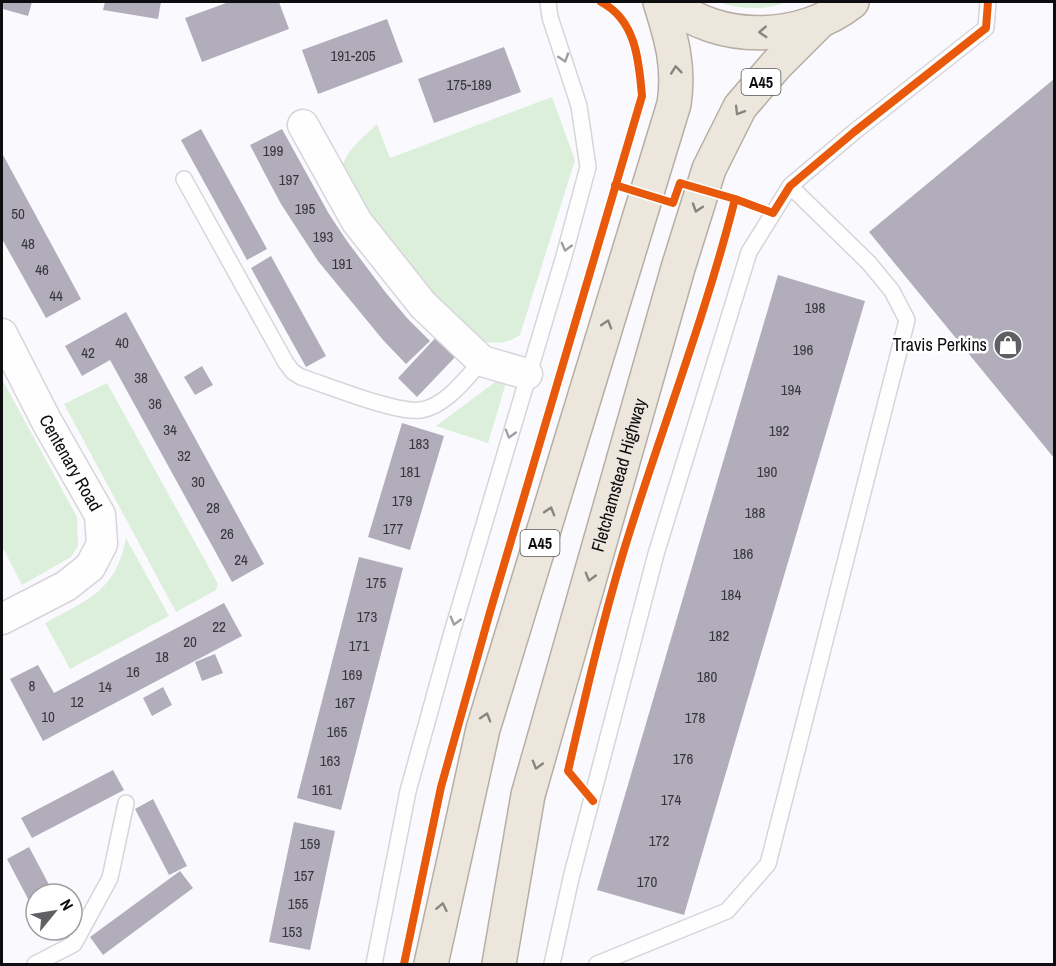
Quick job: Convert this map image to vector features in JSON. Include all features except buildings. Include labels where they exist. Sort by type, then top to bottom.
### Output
[{"type":"highway","name":"A45","points":[[431,964],[483,729],[674,104],[677,84],[673,42],[660,2]]},
{"type":"highway","name":"A45","points":[[669,2],[681,12],[708,26],[754,33],[778,31],[820,21],[852,2]]},
{"type":"highway","name":"Fletchamstead Highway","points":[[499,964],[528,795],[678,268],[709,170],[740,107],[776,65],[820,21]]},
{"type":"street","points":[[303,125],[357,222],[423,305],[482,361],[527,374]]},
{"type":"street","name":"Centenary Road","points":[[2,334],[47,422],[100,515],[102,544],[90,567],[66,586],[2,619]]},
{"type":"lane","points":[[374,964],[408,790],[588,167],[579,106],[550,17],[548,2]]},
{"type":"lane","points":[[552,964],[571,878],[663,532],[749,252],[790,186],[854,132],[986,28],[988,2]]},
{"type":"lane","points":[[184,179],[293,372],[400,409],[421,410],[434,405],[449,394],[482,361]]},
{"type":"lane","points":[[597,964],[727,911],[768,864],[907,320],[892,291],[869,263],[790,186]]},
{"type":"lane","points":[[35,964],[74,944],[110,878],[126,803]]},
{"type":"green space","points":[[720,2],[787,2],[754,8],[736,7]]},
{"type":"green space","points":[[552,97],[575,160],[520,335],[501,343],[484,342],[456,324],[382,237],[342,168],[352,149],[377,124],[390,158]]},
{"type":"green space","points":[[2,379],[77,517],[78,546],[71,557],[22,585],[2,546]]},
{"type":"green space","points":[[499,381],[506,383],[488,443],[436,426],[494,383]]},
{"type":"green space","points":[[107,383],[218,584],[216,590],[176,612],[64,404]]},
{"type":"green space","points":[[126,538],[169,616],[70,669],[45,623],[87,600],[108,582],[121,556]]},
{"type":"cycle path","points":[[404,964],[441,787],[490,612],[642,96],[637,56],[629,30],[622,19],[601,2]]},
{"type":"cycle path","points":[[615,185],[673,203],[680,183],[773,213],[790,186],[854,132],[986,28],[988,2]]},
{"type":"cycle path","points":[[593,801],[568,771],[601,632],[624,550],[696,332],[735,199]]},
{"type":"place","name":"Travis Perkins","points":[[1008,345]]}]
